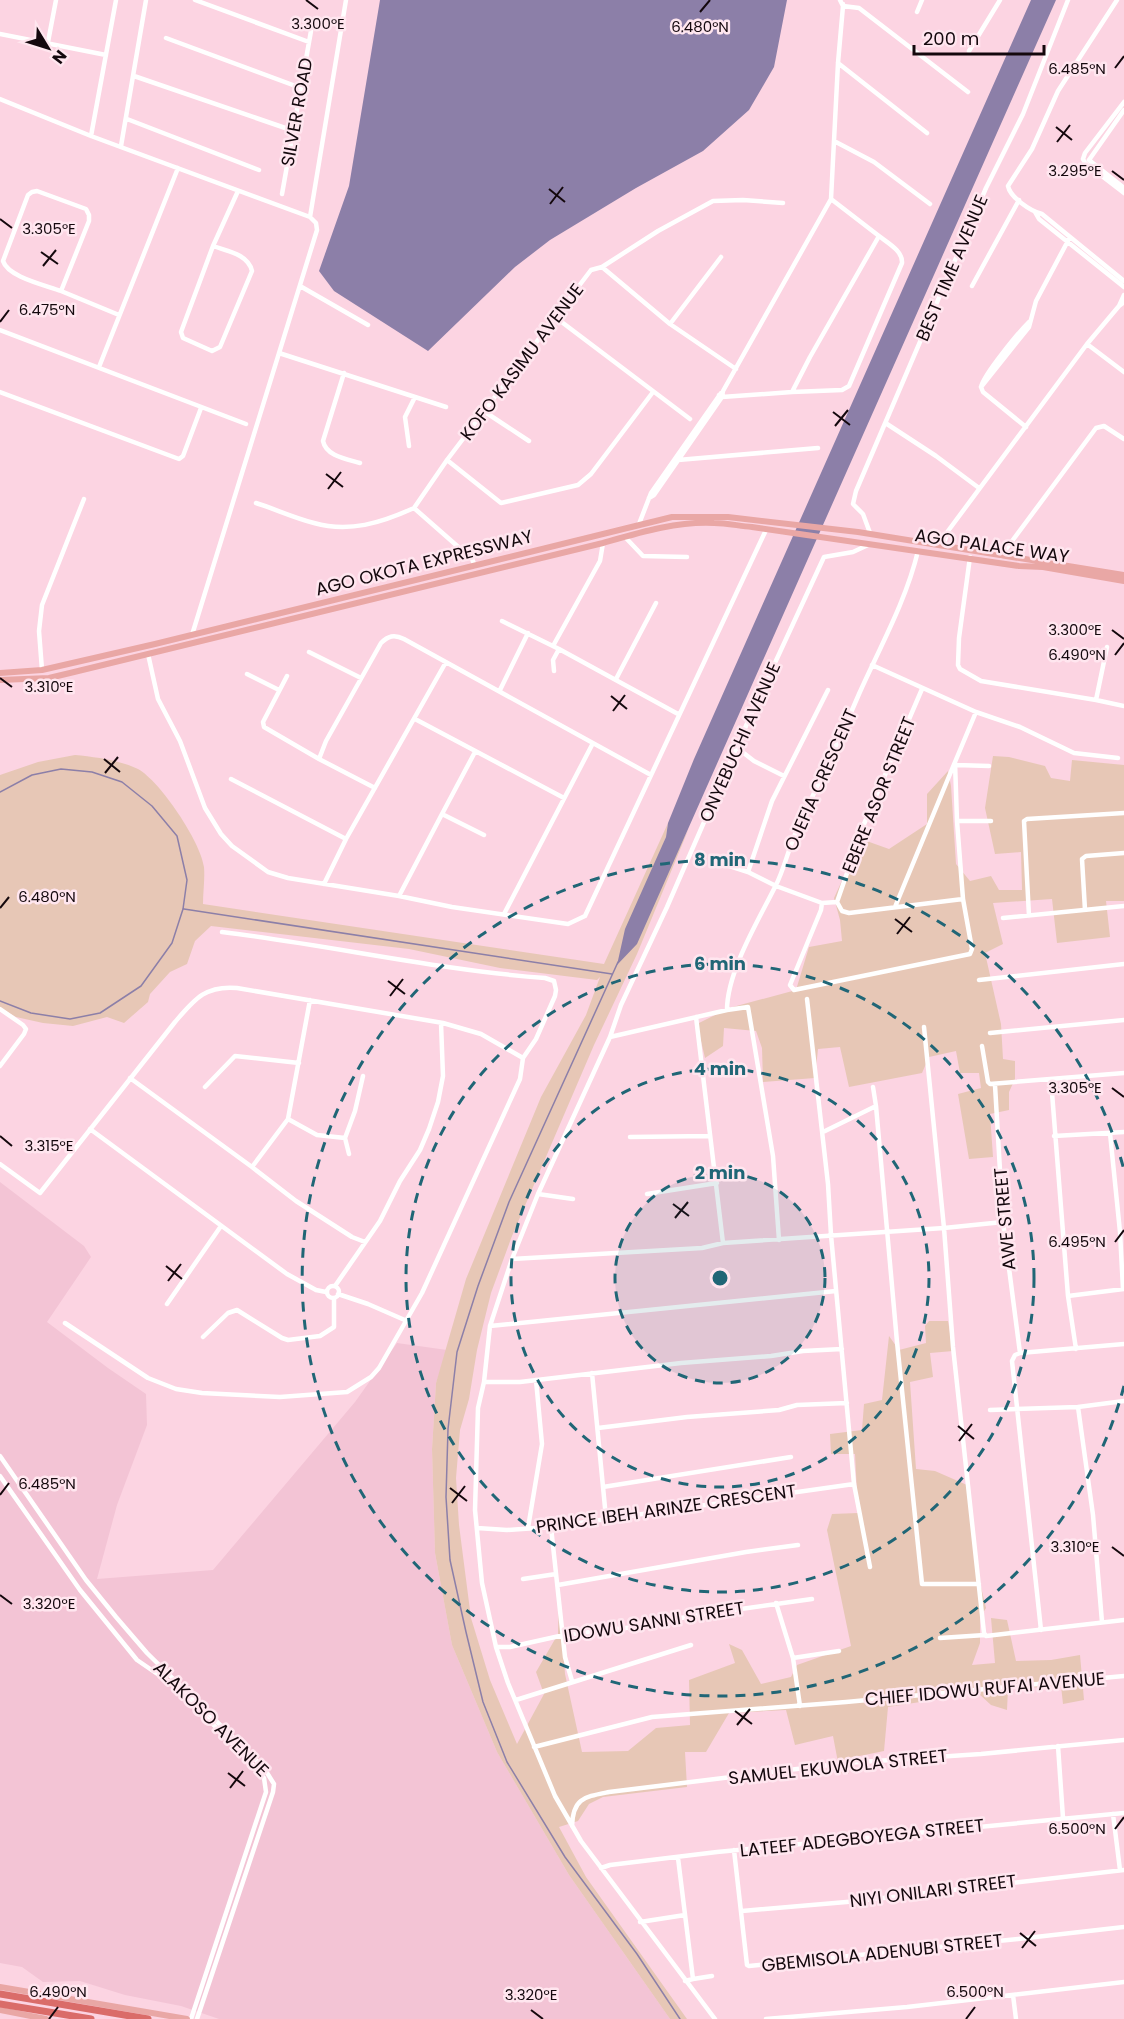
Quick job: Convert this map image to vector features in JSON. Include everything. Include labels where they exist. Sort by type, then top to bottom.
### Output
[{"type":"highway","points":[[0,1994],[147,2019]]},
{"type":"highway","points":[[0,2004],[91,2019]]},
{"type":"main road","name":"AGO OKOTA EXPRESSWAY","points":[[0,673],[42,669],[192,635],[672,517],[752,520],[858,532]]},
{"type":"main road","points":[[752,520],[752,527]]},
{"type":"main road","name":"AGO OKOTA EXPRESSWAY","points":[[0,680],[49,678],[651,530],[713,523],[856,542]]},
{"type":"main road","name":"AGO PALACE WAY","points":[[858,532],[1124,575]]},
{"type":"main road","name":"AGO PALACE WAY","points":[[856,542],[1124,581]]},
{"type":"main road","points":[[0,1987],[189,2019]]},
{"type":"main road","points":[[0,2010],[46,2019]]},
{"type":"street","points":[[48,42],[56,0]]},
{"type":"street","points":[[91,136],[116,0]]},
{"type":"street","points":[[121,146],[146,0]]},
{"type":"street","points":[[195,0],[309,42]]},
{"type":"street","points":[[310,217],[346,0]]},
{"type":"street","points":[[639,524],[650,498],[736,369],[831,200],[842,0]]},
{"type":"street","points":[[917,12],[922,0]]},
{"type":"street","points":[[969,51],[1000,0]]},
{"type":"street","name":"BEST TIME AVENUE","points":[[870,533],[863,514],[853,504],[856,491],[986,188],[1023,114],[1068,0]]},
{"type":"street","points":[[1117,0],[1058,91],[1032,148],[1008,186],[1011,193],[1035,212],[1039,219],[1124,281]]},
{"type":"street","points":[[843,6],[859,8],[968,92]]},
{"type":"street","name":"SILVER ROAD","points":[[282,194],[311,31]]},
{"type":"street","points":[[0,34],[106,55]]},
{"type":"street","points":[[166,38],[301,88]]},
{"type":"street","points":[[838,63],[927,133]]},
{"type":"street","points":[[134,76],[294,131]]},
{"type":"street","points":[[0,99],[91,136],[310,217],[316,223],[317,230],[192,635]]},
{"type":"street","points":[[1103,134],[1124,102]]},
{"type":"street","points":[[1124,110],[1085,153],[1084,163],[1124,188]]},
{"type":"street","points":[[127,119],[259,170]]},
{"type":"street","points":[[834,141],[874,162],[930,204]]},
{"type":"street","points":[[99,367],[178,168]]},
{"type":"street","points":[[1104,175],[1124,193]]},
{"type":"street","points":[[61,291],[89,215],[86,209],[36,191],[32,192],[28,195],[3,261],[5,268],[17,275],[119,315]]},
{"type":"street","points":[[213,246],[246,258],[252,271],[220,347],[212,351],[183,338],[181,332],[213,246],[238,191]]},
{"type":"street","name":"KOFO KASIMU AVENUE","points":[[414,508],[447,460],[591,270],[602,267],[657,231],[713,201],[743,200],[783,203]]},
{"type":"street","points":[[721,394],[842,390],[849,386],[903,259],[879,236],[831,200]]},
{"type":"street","points":[[972,286],[1019,200]]},
{"type":"street","points":[[792,392],[879,236]]},
{"type":"street","points":[[1069,239],[1124,287]]},
{"type":"street","points":[[1026,428],[983,392],[981,387],[1029,327],[1036,302],[1069,239]]},
{"type":"street","points":[[670,324],[721,256]]},
{"type":"street","points":[[602,267],[670,324],[736,369]]},
{"type":"street","points":[[300,286],[368,325]]},
{"type":"street","points":[[943,546],[948,531],[1088,344],[1121,304],[1124,296]]},
{"type":"street","points":[[555,316],[690,419]]},
{"type":"street","points":[[0,330],[246,424]]},
{"type":"street","points":[[1088,344],[1124,372]]},
{"type":"street","points":[[279,353],[446,407]]},
{"type":"street","points":[[344,373],[323,441],[324,447],[330,453],[360,463]]},
{"type":"street","points":[[0,392],[179,459],[183,456],[201,408]]},
{"type":"street","points":[[447,460],[501,503],[578,485],[591,474],[653,392]]},
{"type":"street","points":[[409,446],[405,417],[415,397]]},
{"type":"street","points":[[485,412],[530,441]]},
{"type":"street","points":[[886,424],[980,488]]},
{"type":"street","points":[[1001,556],[1096,428],[1104,426],[1124,439]]},
{"type":"street","points":[[677,460],[818,448]]},
{"type":"street","points":[[42,669],[39,631],[42,604],[84,499]]},
{"type":"street","points":[[256,502],[315,523],[350,527],[370,525],[414,508],[472,559],[475,566]]},
{"type":"street","points":[[148,654],[158,699],[180,741],[204,808],[232,846],[268,872],[288,878],[452,907],[568,924],[585,915],[766,530]]},
{"type":"street","points":[[625,537],[643,556],[687,557]]},
{"type":"street","points":[[553,646],[600,561],[603,543]]},
{"type":"street","name":"ONYEBUCHI AVENUE","points":[[715,2019],[640,1922],[572,1826],[555,1796],[508,1683],[496,1647],[482,1583],[475,1510],[478,1408],[484,1382],[490,1326],[512,1259],[538,1194],[610,1037],[621,1005],[667,907],[736,747],[824,557],[853,552],[869,544]]},
{"type":"street","name":"OJEFIA CRESCENT","points":[[727,1007],[736,971],[748,942],[776,886],[795,834],[897,612],[918,550]]},
{"type":"street","points":[[969,557],[959,638],[958,665],[960,669],[981,681],[1124,706]]},
{"type":"street","points":[[616,679],[656,603]]},
{"type":"street","points":[[502,621],[616,679],[678,714]]},
{"type":"street","points":[[500,690],[528,633]]},
{"type":"street","points":[[319,759],[326,741],[381,643],[386,638],[398,636],[651,775]]},
{"type":"street","points":[[1096,700],[1107,648]]},
{"type":"street","points":[[554,671],[553,660],[559,649]]},
{"type":"street","points":[[309,652],[361,678]]},
{"type":"street","points":[[324,884],[346,839],[446,662]]},
{"type":"street","points":[[872,665],[922,689],[1020,728],[1078,755],[1118,758]]},
{"type":"street","points":[[247,674],[279,690]]},
{"type":"street","points":[[287,676],[263,722],[264,727],[375,788]]},
{"type":"street","name":"EBERE ASOR STREET","points":[[837,902],[864,824],[922,689]]},
{"type":"street","points":[[748,872],[772,801],[828,690]]},
{"type":"street","points":[[895,907],[976,712]]},
{"type":"street","points":[[415,719],[564,798]]},
{"type":"street","points":[[504,914],[593,743]]},
{"type":"street","points":[[736,747],[754,761],[783,776]]},
{"type":"street","points":[[399,896],[475,752]]},
{"type":"street","points":[[822,903],[790,985],[794,990],[970,954],[972,949],[963,899],[957,821],[956,763]]},
{"type":"street","points":[[956,763],[989,766]]},
{"type":"street","points":[[231,779],[346,839]]},
{"type":"street","points":[[1029,916],[1024,821],[1124,813]]},
{"type":"street","points":[[442,814],[484,835]]},
{"type":"street","points":[[957,821],[991,821]]},
{"type":"street","points":[[1084,910],[1082,859],[1086,856],[1124,853]]},
{"type":"street","points":[[717,862],[748,872],[776,886],[822,903],[837,902],[842,911],[849,913],[963,899]]},
{"type":"street","points":[[1003,918],[1124,906]]},
{"type":"street","points":[[65,1323],[125,1364],[165,1386],[202,1393],[280,1397],[347,1392],[371,1377],[379,1368],[422,1293],[520,1079],[523,1058],[536,1039],[555,996],[554,981],[551,980],[444,968],[333,948],[222,933]]},
{"type":"street","points":[[979,980],[1124,964]]},
{"type":"street","points":[[0,1164],[40,1193],[188,1006],[208,991],[230,987],[441,1023],[481,1034],[523,1058]]},
{"type":"street","points":[[807,999],[828,1184],[854,1484],[870,1567]]},
{"type":"street","points":[[252,1167],[288,1119],[310,1000]]},
{"type":"street","points":[[610,1037],[696,1017],[727,1007],[746,1006],[749,1009],[773,1156],[779,1240]]},
{"type":"street","points":[[0,1009],[24,1025],[26,1029],[0,1065]]},
{"type":"street","points":[[696,1017],[723,1243]]},
{"type":"street","points":[[990,1033],[1124,1020]]},
{"type":"street","points":[[335,1286],[380,1221],[400,1181],[420,1150],[434,1117],[443,1076],[441,1023]]},
{"type":"street","points":[[924,1027],[953,1347],[986,1635]]},
{"type":"street","name":"AWE STREET","points":[[982,1046],[988,1082],[995,1085],[1003,1222],[1020,1353]]},
{"type":"street","points":[[205,1088],[235,1056],[299,1063]]},
{"type":"street","points":[[995,1085],[1124,1073]]},
{"type":"street","points":[[349,1154],[345,1138],[355,1111],[363,1076]]},
{"type":"street","points":[[130,1078],[296,1201],[352,1237],[365,1242]]},
{"type":"street","points":[[1051,1080],[1068,1296],[1076,1348]]},
{"type":"street","points":[[873,1087],[922,1584],[979,1584]]},
{"type":"street","points":[[822,1132],[876,1106]]},
{"type":"street","points":[[288,1119],[317,1135],[345,1138]]},
{"type":"street","points":[[90,1130],[287,1274],[316,1290],[326,1292],[330,1297],[336,1296],[368,1304],[406,1321]]},
{"type":"street","points":[[1054,1136],[1124,1132]]},
{"type":"street","points":[[1068,1296],[1123,1289],[1110,1133]]},
{"type":"street","points":[[630,1137],[710,1136]]},
{"type":"street","points":[[647,1194],[717,1183]]},
{"type":"street","points":[[538,1194],[573,1199]]},
{"type":"street","points":[[512,1259],[702,1248],[723,1243],[1003,1222]]},
{"type":"street","points":[[167,1304],[221,1226]]},
{"type":"street","points":[[326,1292],[329,1286],[335,1286]]},
{"type":"street","points":[[203,1337],[228,1313],[237,1310],[282,1338],[300,1339],[320,1336],[334,1327],[338,1288],[335,1286]]},
{"type":"street","points":[[490,1326],[836,1291]]},
{"type":"street","points":[[1041,1630],[1012,1358],[1020,1353],[1124,1344]]},
{"type":"street","points":[[484,1382],[504,1383],[802,1351],[842,1349]]},
{"type":"street","points":[[592,1373],[606,1518]]},
{"type":"street","points":[[528,1528],[542,1444],[536,1380]]},
{"type":"street","points":[[990,1410],[1078,1407],[1124,1401]]},
{"type":"street","points":[[598,1428],[779,1410],[796,1405],[847,1403]]},
{"type":"street","points":[[1078,1407],[1092,1515],[1102,1622]]},
{"type":"street","name":"ALAKOSO AVENUE","points":[[0,1456],[86,1580],[147,1653],[244,1746],[264,1768],[274,1784],[197,2019]]},
{"type":"street","points":[[603,1487],[791,1457]]},
{"type":"street","name":"ALAKOSO AVENUE","points":[[0,1476],[80,1590],[139,1661],[162,1676],[199,1710],[263,1776],[266,1785],[258,1815],[189,2019]]},
{"type":"street","name":"PRINCE IBEH ARINZE CRESCENT","points":[[477,1528],[507,1530],[551,1527],[696,1507],[769,1494],[854,1484]]},
{"type":"street","points":[[19,1503],[27,1496]]},
{"type":"street","points":[[551,1527],[566,1657],[572,1681]]},
{"type":"street","points":[[558,1585],[798,1545]]},
{"type":"street","points":[[524,1579],[555,1574]]},
{"type":"street","name":"IDOWU SANNI STREET","points":[[496,1647],[812,1599]]},
{"type":"street","points":[[776,1603],[793,1658],[800,1706]]},
{"type":"street","points":[[940,1638],[1041,1630],[1124,1620]]},
{"type":"street","points":[[516,1700],[691,1645]]},
{"type":"street","points":[[793,1658],[839,1651]]},
{"type":"street","points":[[139,1661],[147,1653]]},
{"type":"street","name":"CHIEF IDOWU RUFAI AVENUE","points":[[534,1747],[652,1717],[800,1706],[1124,1676]]},
{"type":"street","name":"SAMUEL EKUWOLA STREET","points":[[572,1826],[573,1809],[576,1805],[592,1796],[609,1792],[846,1763],[981,1754],[1124,1740]]},
{"type":"street","points":[[1058,1746],[1063,1818]]},
{"type":"street","name":"LATEEF ADEGBOYEGA STREET","points":[[601,1868],[610,1864],[734,1850],[1124,1813]]},
{"type":"street","points":[[1113,1814],[1122,1870]]},
{"type":"street","points":[[734,1850],[742,1911]]},
{"type":"street","points":[[678,1858],[693,1979]]},
{"type":"street","name":"NIYI ONILARI STREET","points":[[742,1911],[858,1901],[1122,1870]]},
{"type":"street","name":"GBEMISOLA ADENUBI STREET","points":[[742,1911],[747,1965],[1124,1927]]},
{"type":"street","points":[[640,1922],[685,1915]]},
{"type":"street","points":[[685,1982],[712,1977]]},
{"type":"street","points":[[766,2019],[907,2007],[1124,1982]]},
{"type":"street","points":[[1013,1995],[1016,2019]]},
{"type":"shaded area","points":[[380,0],[787,0],[774,67],[749,110],[703,151],[550,240],[515,267],[428,351],[334,291],[319,271],[349,186]]},
{"type":"shaded area","points":[[1031,0],[1056,0],[637,944],[617,965],[625,929],[666,837],[668,823],[694,759]]},
{"type":"shaded area","points":[[75,755],[107,759],[131,766],[138,769],[157,786],[178,813],[196,843],[204,867],[203,904],[604,964],[668,823],[666,837],[650,878],[669,868],[689,828],[637,954],[594,1045],[512,1236],[491,1293],[477,1350],[469,1399],[460,1430],[456,1478],[459,1525],[471,1618],[490,1680],[517,1744],[544,1694],[536,1672],[558,1634],[559,1593],[565,1674],[582,1752],[628,1751],[656,1728],[690,1725],[689,1680],[735,1663],[729,1644],[742,1650],[761,1684],[791,1677],[797,1665],[851,1646],[827,1530],[832,1514],[858,1513],[855,1454],[831,1454],[830,1434],[862,1430],[864,1404],[882,1400],[889,1336],[899,1350],[926,1343],[925,1326],[929,1321],[948,1321],[953,1351],[930,1353],[933,1377],[910,1382],[916,1469],[935,1471],[967,1485],[976,1566],[986,1608],[980,1618],[980,1643],[972,1665],[995,1663],[991,1618],[1007,1620],[1016,1661],[1051,1660],[1080,1655],[1084,1700],[1063,1704],[1061,1686],[1008,1689],[1007,1710],[991,1705],[978,1693],[888,1707],[884,1751],[850,1758],[849,1774],[840,1773],[833,1736],[795,1745],[786,1710],[729,1713],[706,1752],[685,1752],[687,1787],[603,1797],[589,1804],[578,1821],[559,1827],[586,1877],[687,2019],[670,2019],[569,1875],[497,1752],[452,1645],[435,1553],[432,1449],[436,1383],[466,1279],[541,1097],[586,1015],[600,977],[597,980],[500,968],[409,949],[211,926],[195,941],[187,964],[170,972],[150,994],[148,1002],[124,1023],[107,1017],[73,1026],[16,1017],[0,1008],[0,775],[38,762]]},
{"type":"shaded area","points":[[993,756],[1009,757],[1045,766],[1051,778],[1070,781],[1072,760],[1124,765],[1124,901],[1106,901],[1110,937],[1057,943],[1052,899],[993,903],[1003,944],[985,953],[1001,1024],[1003,1059],[1015,1061],[1015,1079],[1009,1092],[1009,1110],[990,1114],[993,1157],[969,1159],[958,1094],[981,1088],[979,1073],[960,1073],[956,1051],[929,1057],[922,1073],[849,1087],[840,1047],[818,1049],[815,1078],[763,1082],[762,1048],[756,1031],[724,1028],[723,1046],[705,1058],[697,1024],[729,1008],[796,990],[809,947],[842,941],[840,920],[834,898],[861,839],[889,849],[927,824],[927,794],[948,771],[956,864],[970,881],[991,876],[999,890],[1022,890],[1021,852],[995,854],[985,808]]},
{"type":"shaded area","points":[[0,1182],[84,1246],[91,1257],[47,1322],[146,1394],[147,1425],[117,1505],[97,1579],[213,1570],[355,1402],[397,1343],[447,1350],[436,1383],[432,1449],[435,1553],[452,1645],[497,1752],[569,1875],[670,2019],[219,2019],[181,2006],[125,1995],[80,1981],[43,1982],[22,1967],[0,1963]]},
{"type":"waterway","points":[[0,792],[32,775],[61,769],[92,772],[122,782],[152,806],[177,836],[187,880],[183,909],[172,943],[141,986],[100,1013],[70,1019],[31,1013],[0,1001]]},
{"type":"waterway","points":[[184,909],[612,974]]},
{"type":"waterway","points":[[618,962],[509,1202],[478,1286],[457,1352],[448,1429],[446,1497],[450,1560],[466,1632],[483,1702],[507,1762],[565,1857],[637,1954],[680,2019]]}]
